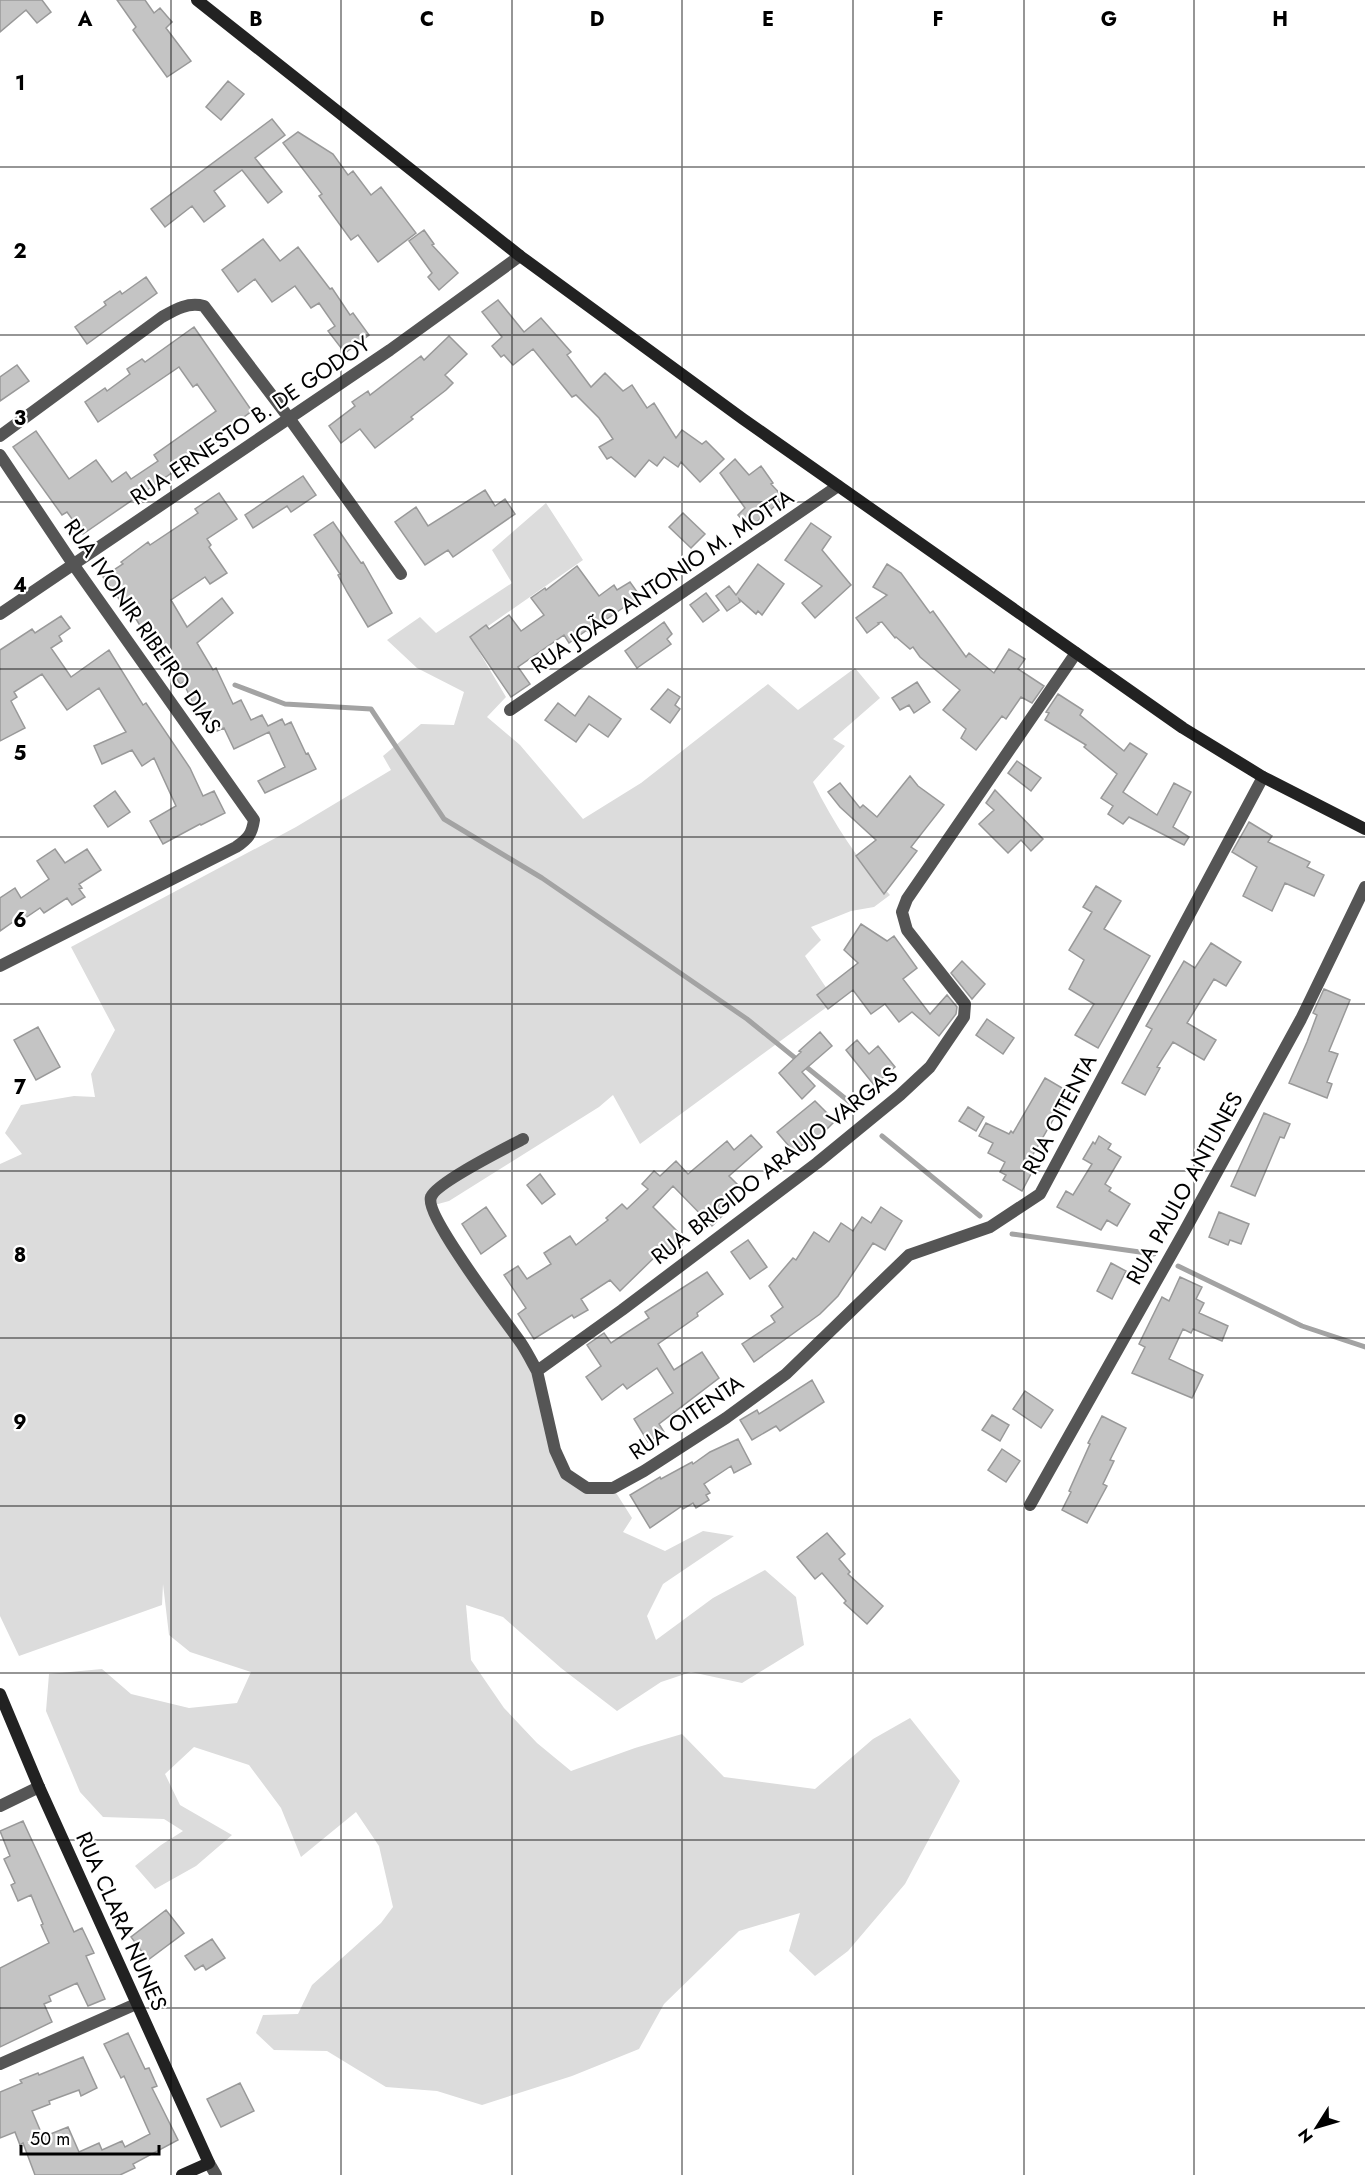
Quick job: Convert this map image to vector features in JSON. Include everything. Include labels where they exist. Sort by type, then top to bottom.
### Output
[{"type":"main road","points":[[197,0],[520,256],[743,419],[1183,728],[1263,777],[1365,829]]},
{"type":"main road","name":"RUA CLARA NUNES","points":[[0,1694],[39,1787],[209,2163]]},
{"type":"main road","points":[[182,2175],[209,2163]]},
{"type":"street","name":"RUA ERNESTO B. DE GODOY","points":[[0,614],[390,350],[520,256]]},
{"type":"street","points":[[0,436],[162,317],[180,307],[194,303],[204,306],[289,418],[400,574]]},
{"type":"street","name":"RUA IVONIR RIBEIRO DIAS","points":[[0,455],[73,564],[254,820],[253,832],[247,840],[236,847],[0,966]]},
{"type":"street","name":"RUA JOÃO ANTONIO M. MOTTA","points":[[510,710],[838,486]]},
{"type":"street","name":"RUA BRIGIDO ARAUJO VARGAS","points":[[537,1371],[817,1163],[900,1095],[930,1067],[964,1017],[965,1004],[907,930],[902,912],[907,899],[1076,653]]},
{"type":"street","name":"RUA OITENTA","points":[[537,1371],[555,1450],[566,1474],[587,1488],[613,1488],[726,1419],[786,1374],[909,1255],[990,1227],[1041,1194],[1263,777]]},
{"type":"street","name":"RUA PAULO ANTUNES","points":[[1030,1505],[1301,1019],[1365,887]]},
{"type":"street","points":[[523,1139],[457,1176],[431,1195],[430,1201],[436,1220],[453,1248],[523,1346],[537,1371]]},
{"type":"street","points":[[0,1806],[39,1787]]},
{"type":"street","points":[[0,2064],[136,2004]]},
{"type":"street","points":[[209,2163],[216,2175]]},
{"type":"shaded area","points":[[546,503],[583,560],[471,638],[506,697],[487,717],[520,745],[583,819],[641,783],[768,684],[798,710],[855,668],[880,698],[833,739],[845,746],[813,782],[847,842],[890,895],[874,907],[851,911],[811,927],[821,940],[805,956],[835,1001],[640,1144],[613,1095],[599,1107],[449,1201],[427,1207],[534,1372],[553,1451],[587,1488],[613,1488],[632,1518],[623,1532],[665,1551],[703,1531],[734,1536],[663,1584],[647,1616],[656,1640],[713,1598],[765,1570],[796,1597],[804,1645],[742,1683],[691,1672],[661,1682],[617,1711],[561,1668],[503,1617],[466,1605],[471,1660],[504,1708],[537,1743],[571,1771],[682,1734],[724,1777],[815,1789],[873,1739],[910,1718],[960,1781],[905,1884],[848,1951],[815,1976],[789,1951],[800,1913],[739,1931],[664,2004],[639,2049],[572,2076],[482,2105],[437,2091],[386,2087],[327,2051],[274,2050],[256,2033],[263,2015],[298,2014],[312,1985],[381,1923],[393,1907],[379,1846],[356,1812],[301,1857],[281,1808],[249,1765],[194,1747],[165,1774],[180,1805],[232,1835],[196,1866],[155,1889],[135,1866],[183,1831],[164,1819],[103,1817],[80,1792],[46,1711],[49,1674],[102,1669],[131,1694],[189,1708],[237,1703],[251,1672],[190,1652],[169,1635],[163,1584],[162,1605],[19,1656],[0,1616],[0,1164],[22,1154],[5,1133],[21,1105],[74,1096],[95,1097],[91,1074],[115,1030],[71,947],[296,827],[391,770],[383,756],[421,724],[454,725],[464,692],[417,668],[387,640],[420,617],[436,633],[512,583],[492,550]]},
{"type":"building","points":[[0,0],[42,0],[51,12],[37,23],[26,10],[0,32]]},
{"type":"building","points":[[117,0],[145,0],[154,13],[160,8],[172,22],[166,28],[191,61],[167,77],[133,30],[136,27]]},
{"type":"building","points":[[228,81],[244,94],[221,120],[206,107]]},
{"type":"building","points":[[272,119],[285,135],[255,158],[282,192],[268,203],[242,170],[214,191],[225,206],[204,222],[192,206],[165,227],[151,209]]},
{"type":"building","points":[[298,132],[333,154],[348,175],[353,171],[371,195],[381,187],[416,233],[378,262],[358,235],[351,240],[319,196],[322,194],[283,143]]},
{"type":"building","points":[[424,230],[434,244],[432,245],[458,273],[439,290],[428,277],[432,273],[409,241]]},
{"type":"building","points":[[263,239],[280,261],[298,247],[330,289],[332,288],[350,315],[353,313],[369,335],[345,353],[328,331],[335,326],[319,303],[311,308],[295,286],[272,302],[255,279],[238,292],[222,270]]},
{"type":"building","points":[[146,277],[157,293],[87,344],[75,327],[106,305],[104,302],[120,291],[122,294]]},
{"type":"building","points":[[498,300],[524,332],[541,318],[571,352],[567,355],[591,387],[605,373],[623,391],[632,385],[647,408],[654,403],[676,438],[682,430],[702,444],[706,441],[724,459],[700,482],[681,462],[678,467],[664,457],[657,466],[649,460],[635,477],[611,457],[607,459],[599,447],[613,439],[599,418],[576,395],[572,397],[533,349],[513,365],[504,355],[501,357],[492,346],[502,337],[482,312]]},
{"type":"building","points":[[194,327],[252,411],[219,435],[221,439],[83,534],[67,512],[62,515],[13,447],[36,431],[69,479],[96,460],[112,482],[126,472],[131,479],[158,461],[154,455],[216,411],[197,384],[193,387],[179,367],[98,422],[85,402],[105,388],[107,391],[130,374],[127,369],[142,359],[145,362]]},
{"type":"building","points":[[449,336],[467,354],[445,375],[453,383],[446,390],[375,448],[360,429],[341,443],[329,426],[355,406],[352,402],[368,391],[370,395],[421,356],[424,360]]},
{"type":"building","points":[[17,365],[29,381],[0,401],[0,377]]},
{"type":"building","points":[[735,459],[749,475],[761,466],[773,483],[771,484],[784,498],[750,528],[738,515],[745,508],[720,473]]},
{"type":"building","points":[[303,476],[316,495],[291,512],[287,506],[253,528],[245,515]]},
{"type":"building","points":[[485,490],[495,506],[505,499],[515,514],[453,557],[448,550],[425,565],[395,522],[416,507],[428,526]]},
{"type":"building","points":[[219,493],[237,519],[207,539],[211,545],[209,547],[227,573],[210,584],[205,577],[171,600],[187,627],[222,598],[233,613],[197,643],[213,670],[216,668],[233,704],[241,700],[251,720],[262,715],[268,726],[282,719],[285,725],[291,722],[316,769],[265,793],[258,781],[285,767],[269,732],[234,749],[224,728],[217,731],[208,713],[204,715],[199,705],[195,707],[183,682],[180,684],[163,656],[160,658],[128,606],[125,607],[103,577],[123,564],[121,562],[148,542],[150,545],[198,513],[195,509]]},
{"type":"building","points":[[683,513],[705,534],[691,548],[669,527]]},
{"type":"building","points":[[333,522],[361,563],[363,562],[392,613],[368,627],[338,575],[340,574],[314,535]]},
{"type":"building","points":[[811,523],[831,537],[822,550],[851,585],[815,618],[802,603],[822,586],[785,560]]},
{"type":"building","points":[[758,564],[784,584],[762,615],[758,611],[756,614],[739,599],[740,602],[727,611],[716,596],[729,586],[736,595]]},
{"type":"building","points":[[887,564],[901,573],[930,613],[933,611],[966,657],[969,653],[994,673],[1009,649],[1025,659],[1018,669],[1044,686],[1032,703],[1021,697],[1006,719],[1002,716],[976,750],[961,738],[966,729],[943,710],[960,690],[920,657],[913,647],[910,649],[895,638],[882,622],[867,633],[856,618],[887,595],[873,587]]},
{"type":"building","points":[[577,566],[599,596],[614,585],[617,590],[630,582],[640,596],[588,632],[587,630],[569,643],[564,635],[518,667],[530,684],[511,697],[470,637],[486,625],[489,629],[509,615],[521,631],[544,615],[531,598],[545,588],[546,590]]},
{"type":"building","points":[[706,593],[719,610],[703,622],[690,605]]},
{"type":"building","points":[[61,616],[70,628],[59,636],[62,641],[51,648],[71,677],[109,650],[143,705],[146,703],[190,768],[203,796],[214,791],[225,813],[163,844],[150,821],[176,806],[154,758],[142,766],[132,750],[102,764],[94,746],[126,732],[99,688],[67,710],[42,674],[14,692],[17,697],[11,701],[25,728],[0,741],[0,650],[32,629],[35,633]]},
{"type":"building","points":[[664,622],[672,634],[667,639],[671,644],[637,668],[625,651]]},
{"type":"building","points":[[917,682],[930,702],[914,713],[909,705],[900,710],[892,698]]},
{"type":"building","points":[[668,689],[680,697],[675,705],[680,709],[670,723],[651,709]]},
{"type":"building","points":[[1058,694],[1083,710],[1080,715],[1124,751],[1130,743],[1147,754],[1123,792],[1157,815],[1174,783],[1191,792],[1173,827],[1189,837],[1184,845],[1129,817],[1123,824],[1108,814],[1113,806],[1101,798],[1117,774],[1084,747],[1086,745],[1045,720],[1049,713],[1046,712]]},
{"type":"building","points":[[589,696],[621,719],[608,737],[589,724],[576,742],[545,720],[558,703],[575,716]]},
{"type":"building","points":[[1017,761],[1041,778],[1031,791],[1008,773]]},
{"type":"building","points":[[910,776],[918,786],[944,805],[911,847],[917,851],[884,894],[856,856],[876,840],[840,807],[828,792],[840,783],[860,808],[863,805],[877,817]]},
{"type":"building","points":[[995,790],[1043,839],[1031,851],[1021,840],[1008,853],[979,824],[994,810],[986,803]]},
{"type":"building","points":[[115,791],[130,812],[108,827],[94,806]]},
{"type":"building","points":[[1249,822],[1272,836],[1268,842],[1310,862],[1307,867],[1324,875],[1314,896],[1285,883],[1272,911],[1243,896],[1257,867],[1232,852]]},
{"type":"building","points":[[55,849],[65,863],[87,849],[101,870],[79,884],[82,888],[79,889],[85,897],[72,905],[67,898],[44,913],[40,908],[15,925],[13,922],[0,931],[0,898],[15,888],[21,898],[49,879],[37,861]]},
{"type":"building","points":[[1096,886],[1121,901],[1104,929],[1150,956],[1098,1048],[1075,1035],[1094,1004],[1069,989],[1084,960],[1069,950],[1092,912],[1083,907]]},
{"type":"building","points":[[861,924],[887,941],[894,936],[917,968],[903,979],[930,1014],[947,995],[957,1007],[956,1014],[939,1036],[912,1012],[899,1022],[885,1004],[871,1014],[853,990],[828,1009],[817,995],[858,963],[844,950]]},
{"type":"building","points":[[1211,943],[1241,962],[1226,986],[1214,979],[1187,1023],[1216,1040],[1204,1060],[1173,1042],[1157,1067],[1160,1068],[1145,1095],[1122,1083],[1152,1029],[1146,1026],[1184,961],[1195,968]]},
{"type":"building","points":[[962,961],[985,984],[972,999],[951,973]]},
{"type":"building","points":[[1324,989],[1350,1000],[1329,1051],[1338,1054],[1327,1082],[1332,1084],[1327,1098],[1289,1083],[1307,1042],[1317,1015],[1313,1013]]},
{"type":"building","points":[[987,1019],[1014,1038],[1003,1054],[976,1035]]},
{"type":"building","points":[[38,1027],[60,1067],[36,1080],[14,1040]]},
{"type":"building","points":[[820,1032],[832,1046],[802,1072],[815,1086],[802,1099],[779,1073]]},
{"type":"building","points":[[857,1040],[869,1054],[878,1046],[895,1067],[874,1085],[846,1050]]},
{"type":"building","points":[[1045,1078],[1069,1092],[1027,1165],[1034,1168],[1022,1191],[1003,1180],[1006,1175],[1000,1172],[1005,1162],[988,1153],[993,1143],[979,1136],[986,1123],[1009,1134],[1011,1131],[1013,1133]]},
{"type":"building","points":[[815,1101],[835,1121],[815,1141],[811,1137],[794,1152],[777,1132]]},
{"type":"building","points":[[968,1107],[984,1117],[976,1131],[959,1121]]},
{"type":"building","points":[[1264,1113],[1290,1124],[1284,1138],[1280,1137],[1255,1196],[1231,1186]]},
{"type":"building","points":[[751,1135],[762,1147],[729,1176],[739,1186],[719,1206],[726,1212],[712,1226],[673,1186],[653,1207],[683,1237],[669,1251],[665,1247],[620,1291],[610,1280],[581,1299],[588,1310],[574,1318],[572,1315],[534,1339],[518,1314],[526,1308],[504,1275],[518,1266],[527,1279],[551,1264],[544,1253],[570,1236],[576,1245],[608,1220],[606,1218],[622,1204],[627,1209],[648,1189],[642,1184],[654,1171],[660,1176],[676,1161],[688,1174],[727,1141],[734,1150]]},
{"type":"building","points":[[1099,1136],[1111,1144],[1108,1149],[1121,1157],[1105,1184],[1111,1188],[1109,1191],[1130,1204],[1117,1226],[1107,1220],[1101,1230],[1057,1207],[1066,1191],[1073,1195],[1092,1164],[1083,1159]]},
{"type":"building","points":[[540,1174],[555,1194],[542,1204],[527,1185]]},
{"type":"building","points":[[486,1207],[506,1236],[481,1254],[462,1224]]},
{"type":"building","points":[[881,1207],[902,1221],[885,1250],[873,1243],[838,1296],[820,1314],[754,1362],[742,1344],[775,1322],[771,1316],[783,1307],[769,1286],[793,1258],[796,1260],[814,1232],[829,1242],[841,1223],[853,1231],[862,1217],[871,1223]]},
{"type":"building","points":[[1219,1212],[1249,1224],[1241,1244],[1230,1240],[1228,1245],[1209,1237]]},
{"type":"building","points":[[748,1240],[767,1267],[750,1279],[731,1252]]},
{"type":"building","points":[[1111,1263],[1126,1271],[1112,1299],[1097,1291]]},
{"type":"building","points":[[707,1272],[723,1294],[697,1313],[698,1316],[658,1344],[674,1370],[702,1352],[719,1378],[659,1424],[664,1432],[648,1442],[634,1419],[673,1393],[657,1368],[627,1389],[623,1384],[602,1400],[586,1377],[601,1366],[587,1345],[604,1333],[611,1343],[649,1318],[645,1312]]},
{"type":"building","points":[[1180,1277],[1202,1287],[1196,1299],[1204,1303],[1199,1313],[1228,1326],[1222,1341],[1193,1329],[1191,1333],[1183,1329],[1169,1359],[1203,1375],[1192,1398],[1132,1373],[1145,1347],[1139,1344],[1162,1297],[1169,1301]]},
{"type":"building","points":[[812,1380],[824,1402],[780,1431],[776,1426],[752,1440],[740,1420],[757,1410],[759,1414]]},
{"type":"building","points":[[1025,1391],[1053,1410],[1041,1428],[1013,1409]]},
{"type":"building","points":[[992,1415],[1009,1425],[1000,1441],[982,1430]]},
{"type":"building","points":[[1102,1416],[1126,1428],[1110,1460],[1114,1461],[1103,1484],[1107,1486],[1087,1523],[1062,1510],[1090,1444],[1088,1443]]},
{"type":"building","points":[[738,1439],[751,1464],[734,1473],[731,1466],[704,1484],[710,1493],[706,1495],[709,1500],[696,1508],[693,1503],[683,1509],[682,1506],[650,1528],[630,1495],[660,1477],[661,1479],[692,1462],[693,1464],[710,1452]]},
{"type":"building","points":[[1002,1449],[1020,1461],[1006,1482],[988,1470]]},
{"type":"building","points":[[827,1533],[845,1554],[839,1559],[850,1572],[848,1574],[883,1606],[867,1624],[844,1603],[846,1601],[822,1573],[815,1579],[797,1557]]},
{"type":"building","points":[[23,1821],[74,1932],[82,1928],[94,1953],[86,1956],[105,1999],[88,2006],[77,1983],[49,1996],[51,2001],[44,2004],[52,2022],[0,2047],[0,1968],[49,1943],[31,1895],[18,1901],[11,1885],[15,1883],[4,1859],[10,1856],[0,1831]]},
{"type":"building","points":[[166,1910],[184,1933],[148,1960],[131,1937]]},
{"type":"building","points":[[212,1939],[225,1958],[206,1970],[203,1965],[195,1970],[185,1956]]},
{"type":"building","points":[[128,2033],[145,2069],[149,2068],[157,2086],[152,2088],[178,2140],[133,2164],[135,2168],[120,2175],[35,2175],[23,2143],[20,2145],[15,2132],[0,2138],[0,2092],[22,2083],[20,2080],[38,2073],[39,2075],[83,2057],[97,2088],[81,2096],[79,2090],[49,2101],[50,2104],[32,2111],[43,2137],[68,2127],[79,2152],[99,2143],[102,2150],[122,2141],[125,2147],[150,2134],[124,2076],[121,2078],[104,2044]]},
{"type":"building","points":[[240,2083],[254,2111],[221,2127],[207,2099]]},
{"type":"waterway","points":[[235,685],[285,704],[371,709],[444,819],[542,878],[747,1019],[857,1108]]},
{"type":"waterway","points":[[882,1136],[980,1216]]},
{"type":"waterway","points":[[1012,1234],[1154,1254]]},
{"type":"waterway","points":[[1178,1266],[1302,1326],[1365,1347]]}]
